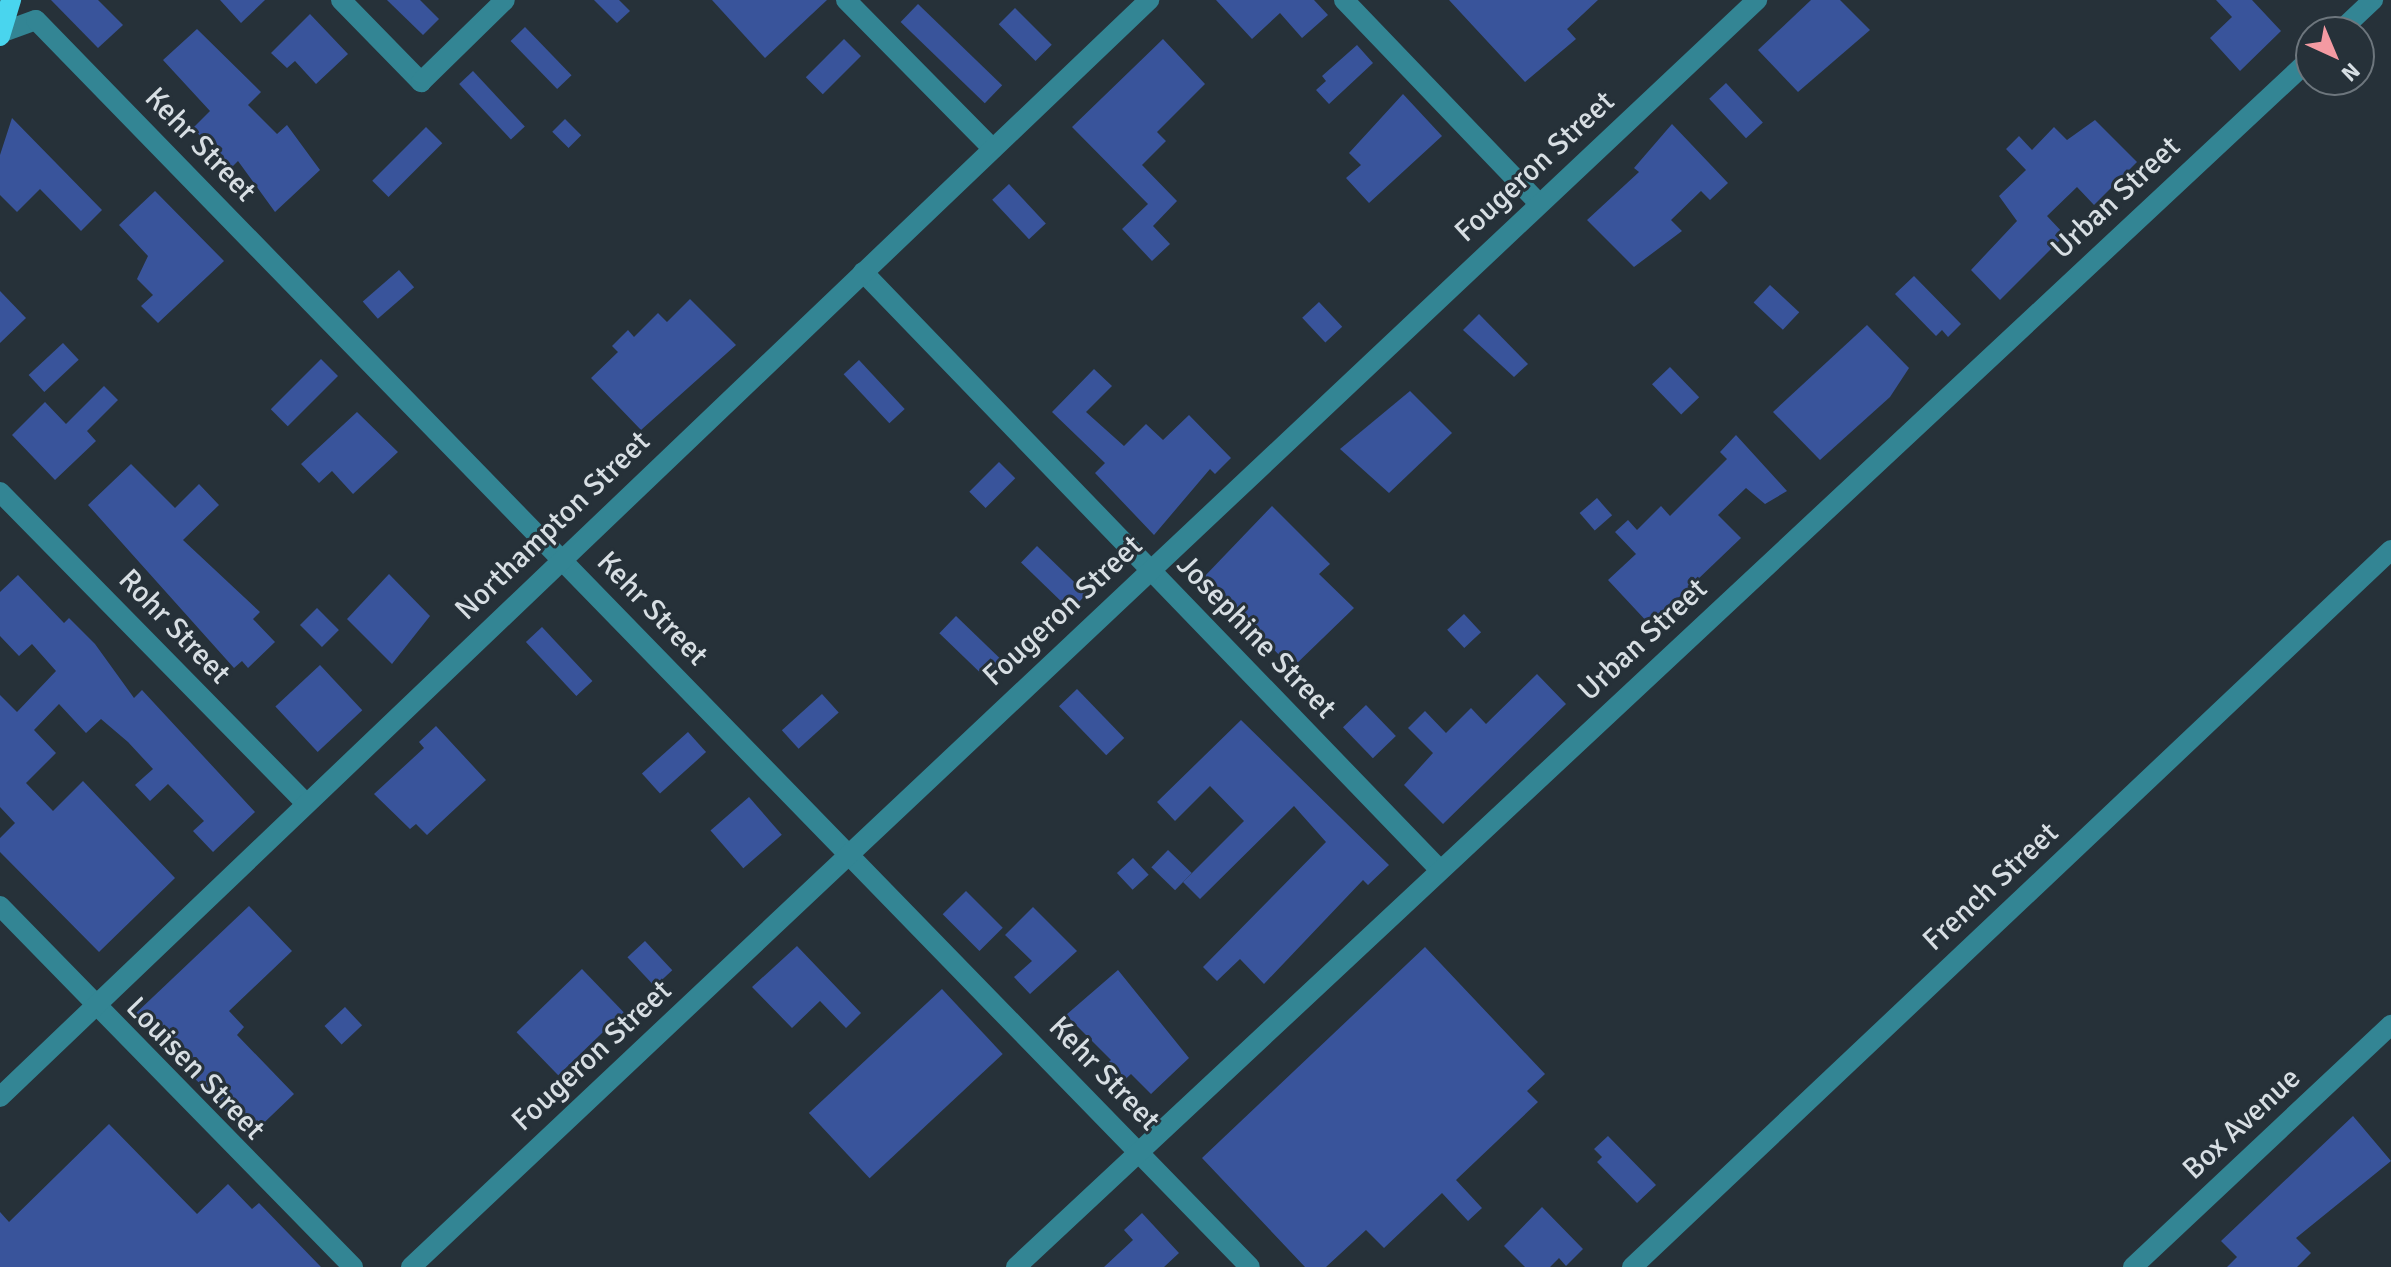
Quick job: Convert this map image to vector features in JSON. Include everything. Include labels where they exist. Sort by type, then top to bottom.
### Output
[{"type":"main road","points":[[0,34],[11,0]]},
{"type":"street","points":[[341,0],[421,82],[505,0]]},
{"type":"street","points":[[846,0],[993,149]]},
{"type":"street","name":"Northampton Street","points":[[0,1097],[561,558],[1149,0]]},
{"type":"street","points":[[1344,0],[1539,203]]},
{"type":"street","name":"Fougeron Street","points":[[411,1267],[1757,0]]},
{"type":"street","points":[[2356,16],[2373,0]]},
{"type":"street","name":"Kehr Street","points":[[0,34],[36,20],[1250,1267]]},
{"type":"street","name":"Urban Street","points":[[1016,1267],[2295,73]]},
{"type":"street","name":"Josephine Street","points":[[863,272],[1440,870]]},
{"type":"street","name":"Rohr Street","points":[[0,492],[306,803]]},
{"type":"street","name":"French Street","points":[[1632,1267],[2391,550]]},
{"type":"street","name":"Louisen Street","points":[[0,906],[95,1007],[353,1267]]},
{"type":"street","name":"Box Avenue","points":[[2133,1267],[2391,1025]]},
{"type":"building","points":[[51,0],[98,0],[123,25],[98,48]]},
{"type":"building","points":[[220,0],[265,0],[241,23]]},
{"type":"building","points":[[387,0],[420,0],[439,19],[423,35]]},
{"type":"building","points":[[594,0],[619,0],[630,11],[617,23]]},
{"type":"building","points":[[712,0],[827,0],[765,58]]},
{"type":"building","points":[[1216,0],[1314,0],[1328,15],[1302,38],[1280,13],[1252,39]]},
{"type":"building","points":[[1449,0],[1598,0],[1567,29],[1576,39],[1525,82]]},
{"type":"building","points":[[1811,0],[1840,0],[1870,30],[1798,92],[1758,50]]},
{"type":"building","points":[[2216,0],[2252,0],[2281,31],[2240,71],[2210,38],[2232,17]]},
{"type":"building","points":[[918,4],[1002,85],[985,103],[901,22]]},
{"type":"building","points":[[1015,8],[1052,45],[1036,61],[999,24]]},
{"type":"building","points":[[310,14],[348,54],[316,84],[295,61],[287,68],[271,53]]},
{"type":"building","points":[[525,27],[572,75],[557,89],[511,41]]},
{"type":"building","points":[[197,29],[261,92],[248,105],[277,134],[287,125],[320,170],[275,212],[238,161],[230,169],[193,128],[210,111],[163,60]]},
{"type":"building","points":[[844,39],[861,56],[823,94],[806,77]]},
{"type":"building","points":[[1163,39],[1205,84],[1157,132],[1166,141],[1142,165],[1177,201],[1153,226],[1170,244],[1152,261],[1122,229],[1148,204],[1072,127]]},
{"type":"building","points":[[1357,45],[1373,63],[1329,104],[1316,90],[1326,81],[1322,76]]},
{"type":"building","points":[[473,71],[525,127],[511,140],[459,84]]},
{"type":"building","points":[[1726,83],[1763,122],[1746,138],[1709,99]]},
{"type":"building","points":[[1403,94],[1442,136],[1369,203],[1346,178],[1361,165],[1349,153]]},
{"type":"building","points":[[12,118],[102,210],[81,231],[40,189],[17,212],[0,195],[0,155]]},
{"type":"building","points":[[565,119],[581,135],[569,148],[552,132]]},
{"type":"building","points":[[2095,120],[2137,162],[2094,205],[2077,187],[2047,216],[2065,235],[2000,300],[1971,270],[2017,221],[1999,196],[2026,170],[2006,149],[2019,136],[2032,150],[2054,127],[2067,140]]},
{"type":"building","points":[[1672,124],[1728,183],[1710,200],[1701,191],[1671,220],[1682,231],[1634,267],[1587,220],[1639,172],[1634,168]]},
{"type":"building","points":[[426,127],[442,143],[389,197],[372,181]]},
{"type":"building","points":[[1009,184],[1046,223],[1029,239],[992,200]]},
{"type":"building","points":[[155,191],[224,261],[158,323],[141,306],[153,295],[137,279],[148,256],[119,225]]},
{"type":"building","points":[[399,270],[414,287],[378,319],[363,301]]},
{"type":"building","points":[[1914,276],[1961,324],[1948,337],[1942,330],[1936,336],[1895,294]]},
{"type":"building","points":[[1770,285],[1799,312],[1783,330],[1754,303]]},
{"type":"building","points":[[0,291],[26,318],[0,343]]},
{"type":"building","points":[[690,299],[736,345],[641,430],[591,378],[618,352],[612,346],[628,330],[634,337],[658,313],[667,322]]},
{"type":"building","points":[[1319,302],[1342,327],[1325,343],[1302,318]]},
{"type":"building","points":[[1479,314],[1528,364],[1514,377],[1463,330]]},
{"type":"building","points":[[1867,325],[1909,368],[1890,397],[1820,460],[1773,412]]},
{"type":"building","points":[[63,343],[79,360],[44,392],[29,375]]},
{"type":"building","points":[[321,359],[338,376],[288,426],[271,409]]},
{"type":"building","points":[[859,360],[905,409],[889,423],[844,374]]},
{"type":"building","points":[[1670,367],[1699,397],[1681,415],[1652,384]]},
{"type":"building","points":[[1094,369],[1112,386],[1086,412],[1124,446],[1146,424],[1163,440],[1189,415],[1231,458],[1215,474],[1210,469],[1154,535],[1095,473],[1105,463],[1052,412]]},
{"type":"building","points":[[104,386],[118,400],[87,431],[96,441],[55,480],[12,435],[45,402],[66,424]]},
{"type":"building","points":[[1410,391],[1452,433],[1389,493],[1340,449]]},
{"type":"building","points":[[357,412],[398,452],[353,494],[332,471],[319,483],[301,464]]},
{"type":"building","points":[[1736,435],[1787,491],[1765,504],[1746,488],[1718,515],[1741,538],[1650,625],[1608,580],[1636,554],[1615,532],[1628,520],[1637,530],[1661,506],[1670,516],[1727,459],[1720,452]]},
{"type":"building","points":[[999,462],[1015,478],[986,508],[969,492]]},
{"type":"building","points":[[131,464],[175,508],[199,484],[219,505],[183,540],[260,612],[253,619],[275,642],[248,668],[242,661],[234,668],[88,505]]},
{"type":"building","points":[[1597,498],[1612,515],[1595,530],[1580,513]]},
{"type":"building","points":[[1272,506],[1330,564],[1319,574],[1354,608],[1292,668],[1203,578]]},
{"type":"building","points":[[1037,546],[1087,594],[1071,610],[1021,563]]},
{"type":"building","points":[[389,574],[430,616],[392,664],[347,619]]},
{"type":"building","points":[[18,575],[64,623],[69,618],[95,644],[134,698],[142,690],[255,812],[213,852],[193,831],[204,821],[168,784],[150,801],[135,785],[153,769],[128,742],[101,719],[86,733],[59,704],[34,730],[56,753],[26,783],[53,811],[83,781],[175,878],[99,952],[0,852],[0,838],[15,823],[0,807],[0,695],[17,712],[56,671],[32,644],[19,656],[0,636],[0,592]]},
{"type":"building","points":[[317,608],[339,630],[322,647],[300,625]]},
{"type":"building","points":[[1464,614],[1481,632],[1464,648],[1447,630]]},
{"type":"building","points":[[956,616],[1004,663],[988,680],[939,633]]},
{"type":"building","points":[[542,627],[592,681],[576,696],[526,642]]},
{"type":"building","points":[[320,665],[362,710],[318,752],[275,707]]},
{"type":"building","points":[[1537,674],[1566,704],[1443,824],[1404,785],[1433,753],[1408,728],[1425,711],[1446,733],[1471,708],[1486,724]]},
{"type":"building","points":[[1077,689],[1124,738],[1106,755],[1059,706]]},
{"type":"building","points":[[822,694],[839,713],[799,749],[782,730]]},
{"type":"building","points":[[1366,705],[1396,736],[1373,758],[1343,727]]},
{"type":"building","points":[[1241,720],[1389,865],[1368,885],[1363,880],[1264,984],[1240,959],[1217,981],[1203,967],[1326,842],[1294,806],[1200,899],[1183,882],[1244,821],[1210,786],[1175,821],[1157,802]]},
{"type":"building","points":[[436,726],[486,780],[427,835],[416,824],[410,829],[374,794],[424,748],[419,742]]},
{"type":"building","points":[[688,732],[706,752],[660,794],[642,773]]},
{"type":"building","points":[[749,797],[782,835],[743,868],[711,830]]},
{"type":"building","points":[[1168,850],[1192,873],[1175,890],[1151,867]]},
{"type":"building","points":[[1133,858],[1149,875],[1133,890],[1117,873]]},
{"type":"building","points":[[966,891],[1003,928],[979,951],[943,914]]},
{"type":"building","points":[[249,906],[292,951],[229,1011],[244,1027],[237,1035],[294,1094],[250,1136],[134,1015]]},
{"type":"building","points":[[1033,907],[1077,951],[1030,994],[1014,977],[1032,961],[1005,935]]},
{"type":"building","points":[[645,941],[672,970],[655,987],[627,957]]},
{"type":"building","points":[[797,946],[861,1013],[846,1028],[820,1001],[792,1028],[752,987]]},
{"type":"building","points":[[1425,947],[1545,1074],[1527,1091],[1538,1102],[1456,1180],[1482,1208],[1468,1221],[1442,1193],[1384,1248],[1366,1230],[1326,1267],[1305,1267],[1202,1158]]},
{"type":"building","points":[[582,969],[624,1012],[558,1075],[517,1032]]},
{"type":"building","points":[[1118,970],[1189,1058],[1151,1094],[1131,1074],[1119,1085],[1103,1067],[1111,1060],[1066,1015]]},
{"type":"building","points":[[942,989],[1003,1054],[870,1178],[809,1113]]},
{"type":"building","points":[[345,1007],[362,1025],[342,1044],[325,1026]]},
{"type":"building","points":[[2353,1116],[2391,1161],[2296,1238],[2311,1253],[2297,1267],[2227,1267],[2237,1257],[2221,1241]]},
{"type":"building","points":[[109,1124],[197,1214],[228,1184],[252,1209],[259,1203],[321,1267],[0,1267],[0,1212],[9,1222]]},
{"type":"building","points":[[1608,1136],[1656,1185],[1637,1203],[1597,1162],[1602,1157],[1594,1149]]},
{"type":"building","points":[[1542,1207],[1583,1249],[1566,1266],[1559,1258],[1550,1267],[1525,1267],[1504,1246]]},
{"type":"building","points":[[1142,1213],[1179,1253],[1164,1267],[1104,1267],[1133,1240],[1124,1230]]}]
